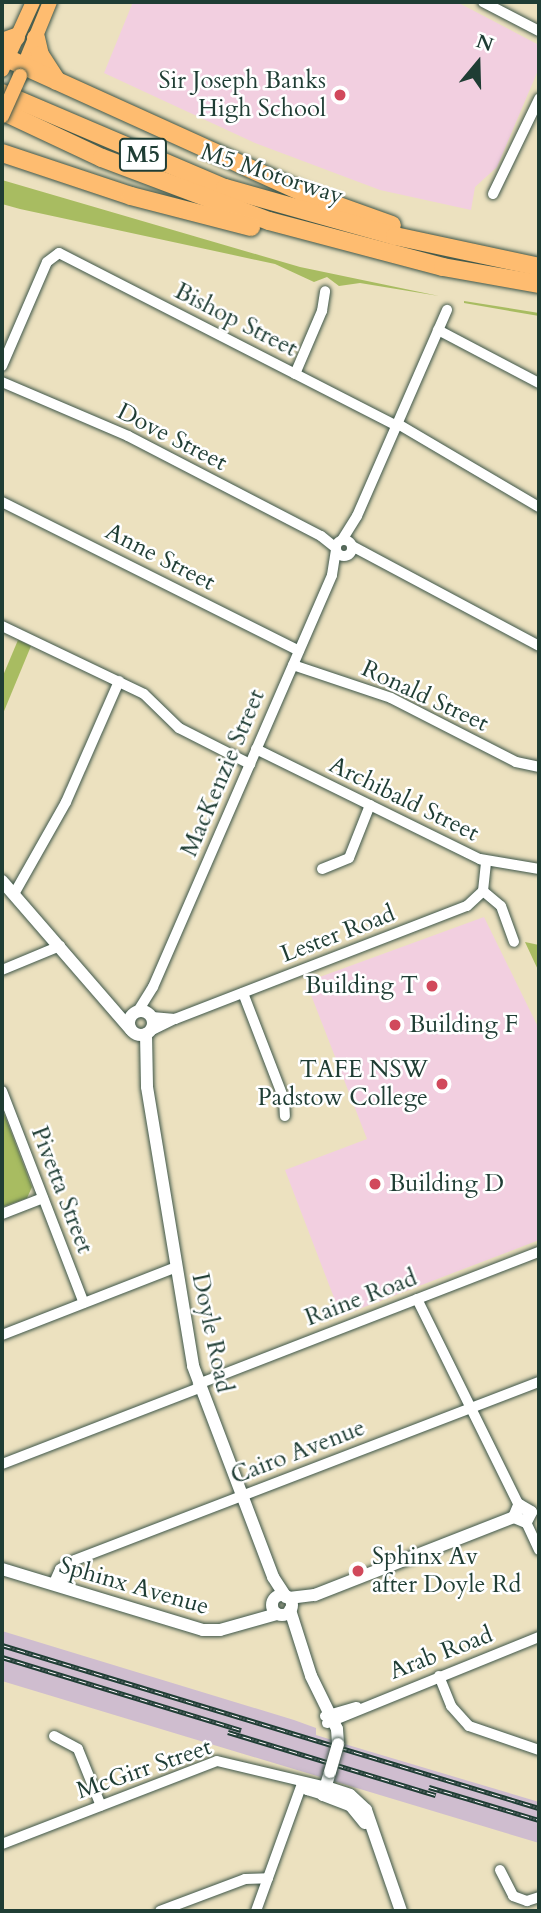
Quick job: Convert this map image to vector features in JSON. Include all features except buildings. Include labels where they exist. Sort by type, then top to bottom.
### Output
[{"type":"highway","points":[[36,38],[40,55],[58,82]]},
{"type":"highway","points":[[5,55],[22,71],[58,82],[308,195],[478,256]]},
{"type":"highway","name":"M5 Motorway","points":[[2,93],[225,188],[478,256],[539,267]]},
{"type":"highway","name":"M5 Motorway","points":[[2,111],[216,203],[443,267],[539,284]]},
{"type":"highway","points":[[2,153],[131,196],[271,232],[443,267]]},
{"type":"highway","points":[[2,165],[44,167]]},
{"type":"main road","points":[[5,55],[33,2]]},
{"type":"main road","points":[[2,116],[50,2]]},
{"type":"street","points":[[483,2],[539,31]]},
{"type":"street","points":[[493,194],[539,99]]},
{"type":"street","name":"Bishop Street","points":[[2,366],[47,261],[55,253],[397,425],[539,507]]},
{"type":"street","points":[[295,374],[322,311],[325,291]]},
{"type":"street","name":"MacKenzie Street","points":[[144,1014],[153,987],[447,310]]},
{"type":"street","points":[[438,330],[539,383]]},
{"type":"street","name":"Dove Street","points":[[2,382],[128,436],[344,547]]},
{"type":"street","name":"Anne Street","points":[[2,502],[299,651]]},
{"type":"street","points":[[344,547],[539,646]]},
{"type":"street","points":[[2,626],[150,697],[179,728],[250,764]]},
{"type":"street","name":"Ronald Street","points":[[293,665],[391,698],[516,762],[539,768]]},
{"type":"street","points":[[14,894],[66,802],[119,681]]},
{"type":"street","name":"Archibald Street","points":[[256,749],[486,861],[539,869]]},
{"type":"street","points":[[322,869],[349,858],[370,805]]},
{"type":"street","points":[[486,861],[482,891],[500,906],[514,942]]},
{"type":"street","points":[[2,881],[140,1032]]},
{"type":"street","name":"Lester Road","points":[[140,1032],[462,908],[482,891]]},
{"type":"street","points":[[2,970],[60,946]]},
{"type":"street","points":[[243,993],[284,1099],[285,1116]]},
{"type":"street","points":[[107,998],[144,1014]]},
{"type":"street","points":[[140,1032],[144,1014]]},
{"type":"street","points":[[140,1032],[129,1020],[144,1014]]},
{"type":"street","name":"Lester Road","points":[[144,1014],[175,1019]]},
{"type":"street","name":"Doyle Road","points":[[140,1032],[176,1267],[198,1386],[338,1744],[324,1791]]},
{"type":"street","name":"Pivetta Street","points":[[2,1091],[84,1303]]},
{"type":"street","points":[[2,1214],[43,1198]]},
{"type":"street","name":"Raine Road","points":[[2,1464],[539,1252]]},
{"type":"street","points":[[2,1335],[176,1267]]},
{"type":"street","points":[[417,1299],[470,1408],[526,1513],[539,1550]]},
{"type":"street","name":"Cairo Avenue","points":[[57,1586],[72,1562],[539,1382]]},
{"type":"street","points":[[282,1605],[315,1595],[526,1513]]},
{"type":"street","name":"Sphinx Avenue","points":[[2,1569],[203,1630],[220,1630],[282,1605]]},
{"type":"street","name":"Arab Road","points":[[329,1718],[539,1637]]},
{"type":"street","points":[[439,1676],[451,1706],[469,1727],[539,1750]]},
{"type":"street","points":[[54,1736],[78,1749],[101,1806]]},
{"type":"street","name":"McGirr Street","points":[[2,1844],[217,1761],[302,1784]]},
{"type":"street","points":[[256,1911],[302,1784],[359,1801],[401,1911]]},
{"type":"street","points":[[500,1870],[513,1896],[527,1901],[539,1897]]},
{"type":"street","points":[[160,1911],[245,1879],[268,1878]]},
{"type":"shaded area","name":"Sir Joseph Banks High School","points":[[133,2],[457,2],[539,45],[539,68],[497,167],[475,187],[471,210],[380,190],[255,143],[104,73]]},
{"type":"shaded area","name":"TAFE NSW Padstow College","points":[[484,917],[539,1029],[539,1240],[341,1316],[285,1170],[367,1139],[306,982]]},
{"type":"shaded area","points":[[2,1631],[294,1720],[316,1728],[316,1735],[539,1802],[539,1843],[2,1681]]},
{"type":"green space","points":[[2,180],[300,267],[439,296],[360,283],[339,286],[327,277],[314,282],[275,264],[20,209],[2,204]]},
{"type":"green space","points":[[464,303],[539,313],[539,316]]},
{"type":"green space","points":[[18,640],[31,646],[2,716],[2,678]]},
{"type":"green space","points":[[525,942],[539,945],[539,972]]},
{"type":"green space","points":[[2,1108],[32,1187],[27,1198],[2,1207]]},
{"type":"railway","points":[[2,1645],[539,1808]]},
{"type":"railway","points":[[2,1657],[241,1730]]},
{"type":"railway","points":[[228,1732],[436,1795]]},
{"type":"railway","points":[[429,1787],[539,1820]]},
{"type":"place","name":"Sir Joseph Banks High School","points":[[340,95]]},
{"type":"place","name":"Building T","points":[[432,986]]},
{"type":"place","name":"Building F","points":[[395,1025]]},
{"type":"place","name":"TAFE NSW Padstow College","points":[[442,1084]]},
{"type":"place","name":"Building D","points":[[375,1184]]},
{"type":"place","name":"Sphinx Av after Doyle Rd","points":[[358,1571]]}]
